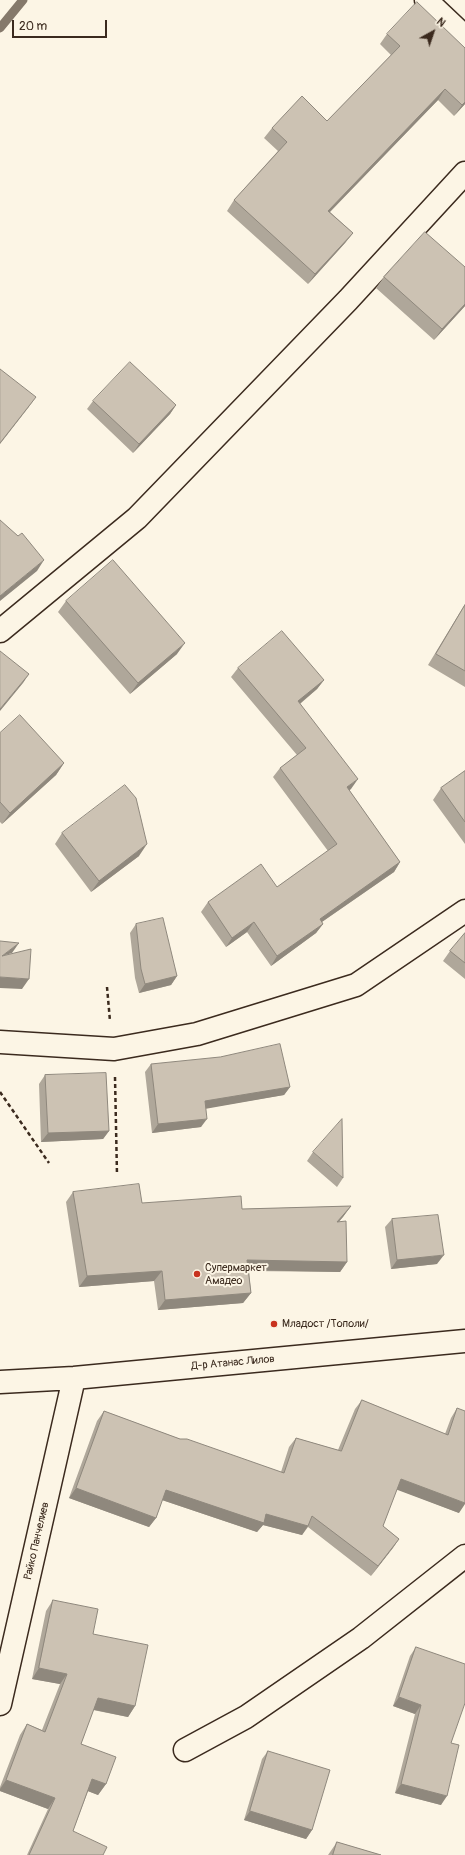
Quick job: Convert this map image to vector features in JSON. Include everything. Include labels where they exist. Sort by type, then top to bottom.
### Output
[{"type":"street","points":[[426,0],[465,37]]},
{"type":"street","points":[[0,631],[137,518],[348,300],[465,173]]},
{"type":"street","points":[[0,1042],[114,1049],[197,1034],[356,985],[465,911]]},
{"type":"street","name":"Д-р Атанас Лилов","points":[[0,1382],[74,1378],[465,1340]]},
{"type":"street","name":"Райко Панчелиев","points":[[0,1704],[74,1378]]},
{"type":"street","points":[[185,1750],[246,1717],[361,1638],[465,1556]]},
{"type":"path","points":[[106,987],[114,1049],[117,1174]]},
{"type":"path","points":[[0,1092],[49,1163]]},
{"type":"building","points":[[417,2],[465,48],[465,102],[462,105],[445,89],[328,211],[353,233],[315,274],[234,200],[287,142],[272,128],[302,96],[327,121],[400,46],[387,34]]},
{"type":"building","points":[[425,232],[465,267],[465,304],[442,329],[384,277]]},
{"type":"building","points":[[130,362],[176,405],[139,444],[93,401]]},
{"type":"building","points":[[0,369],[36,397],[0,443]]},
{"type":"building","points":[[0,520],[18,536],[22,533],[44,560],[0,596]]},
{"type":"building","points":[[113,560],[185,643],[138,683],[66,601]]},
{"type":"building","points":[[465,605],[465,671],[436,654]]},
{"type":"building","points":[[282,631],[324,680],[298,701],[358,779],[347,787],[400,862],[320,919],[323,924],[277,956],[254,922],[232,938],[208,902],[261,864],[277,887],[337,844],[280,768],[306,748],[238,668]]},
{"type":"building","points":[[0,651],[29,674],[0,709]]},
{"type":"building","points":[[20,715],[64,763],[10,813],[0,802],[0,733]]},
{"type":"building","points":[[465,771],[465,822],[441,788]]},
{"type":"building","points":[[125,785],[136,798],[147,844],[99,881],[62,833]]},
{"type":"building","points":[[163,918],[177,976],[145,984],[141,969],[136,924]]},
{"type":"building","points":[[465,933],[465,963],[450,951]]},
{"type":"building","points":[[0,941],[19,943],[2,956],[31,949],[29,979],[0,977]]},
{"type":"building","points":[[280,1044],[290,1087],[205,1101],[207,1119],[158,1124],[151,1064],[220,1057]]},
{"type":"building","points":[[106,1073],[109,1131],[48,1133],[45,1075]]},
{"type":"building","points":[[342,1119],[343,1178],[313,1152]]},
{"type":"building","points":[[139,1184],[142,1203],[241,1196],[242,1209],[351,1206],[337,1222],[346,1221],[347,1262],[247,1260],[251,1293],[165,1300],[162,1271],[87,1276],[73,1192]]},
{"type":"building","points":[[438,1215],[444,1255],[397,1260],[392,1219]]},
{"type":"building","points":[[362,1400],[448,1435],[457,1408],[465,1411],[465,1503],[401,1479],[383,1526],[399,1539],[378,1566],[312,1516],[308,1526],[266,1514],[264,1523],[166,1490],[156,1518],[76,1488],[104,1411],[180,1439],[187,1439],[284,1473],[296,1438],[341,1451]]},
{"type":"building","points":[[53,1600],[98,1609],[93,1634],[148,1645],[135,1706],[98,1698],[81,1744],[116,1757],[106,1784],[92,1779],[73,1831],[107,1847],[103,1855],[29,1855],[55,1798],[6,1780],[27,1724],[45,1732],[67,1674],[39,1668]]},
{"type":"building","points":[[416,1647],[465,1664],[465,1703],[451,1743],[459,1745],[447,1796],[401,1784],[421,1705],[399,1697]]},
{"type":"building","points":[[268,1751],[330,1770],[312,1830],[250,1811]]},
{"type":"building","points":[[337,1842],[381,1855],[333,1855]]},
{"type":"waterway","points":[[0,28],[23,0]]},
{"type":"place","name":"Супермаркет Амадео","points":[[197,1274]]},
{"type":"place","name":"Младост /Тополи/","points":[[274,1324]]}]
